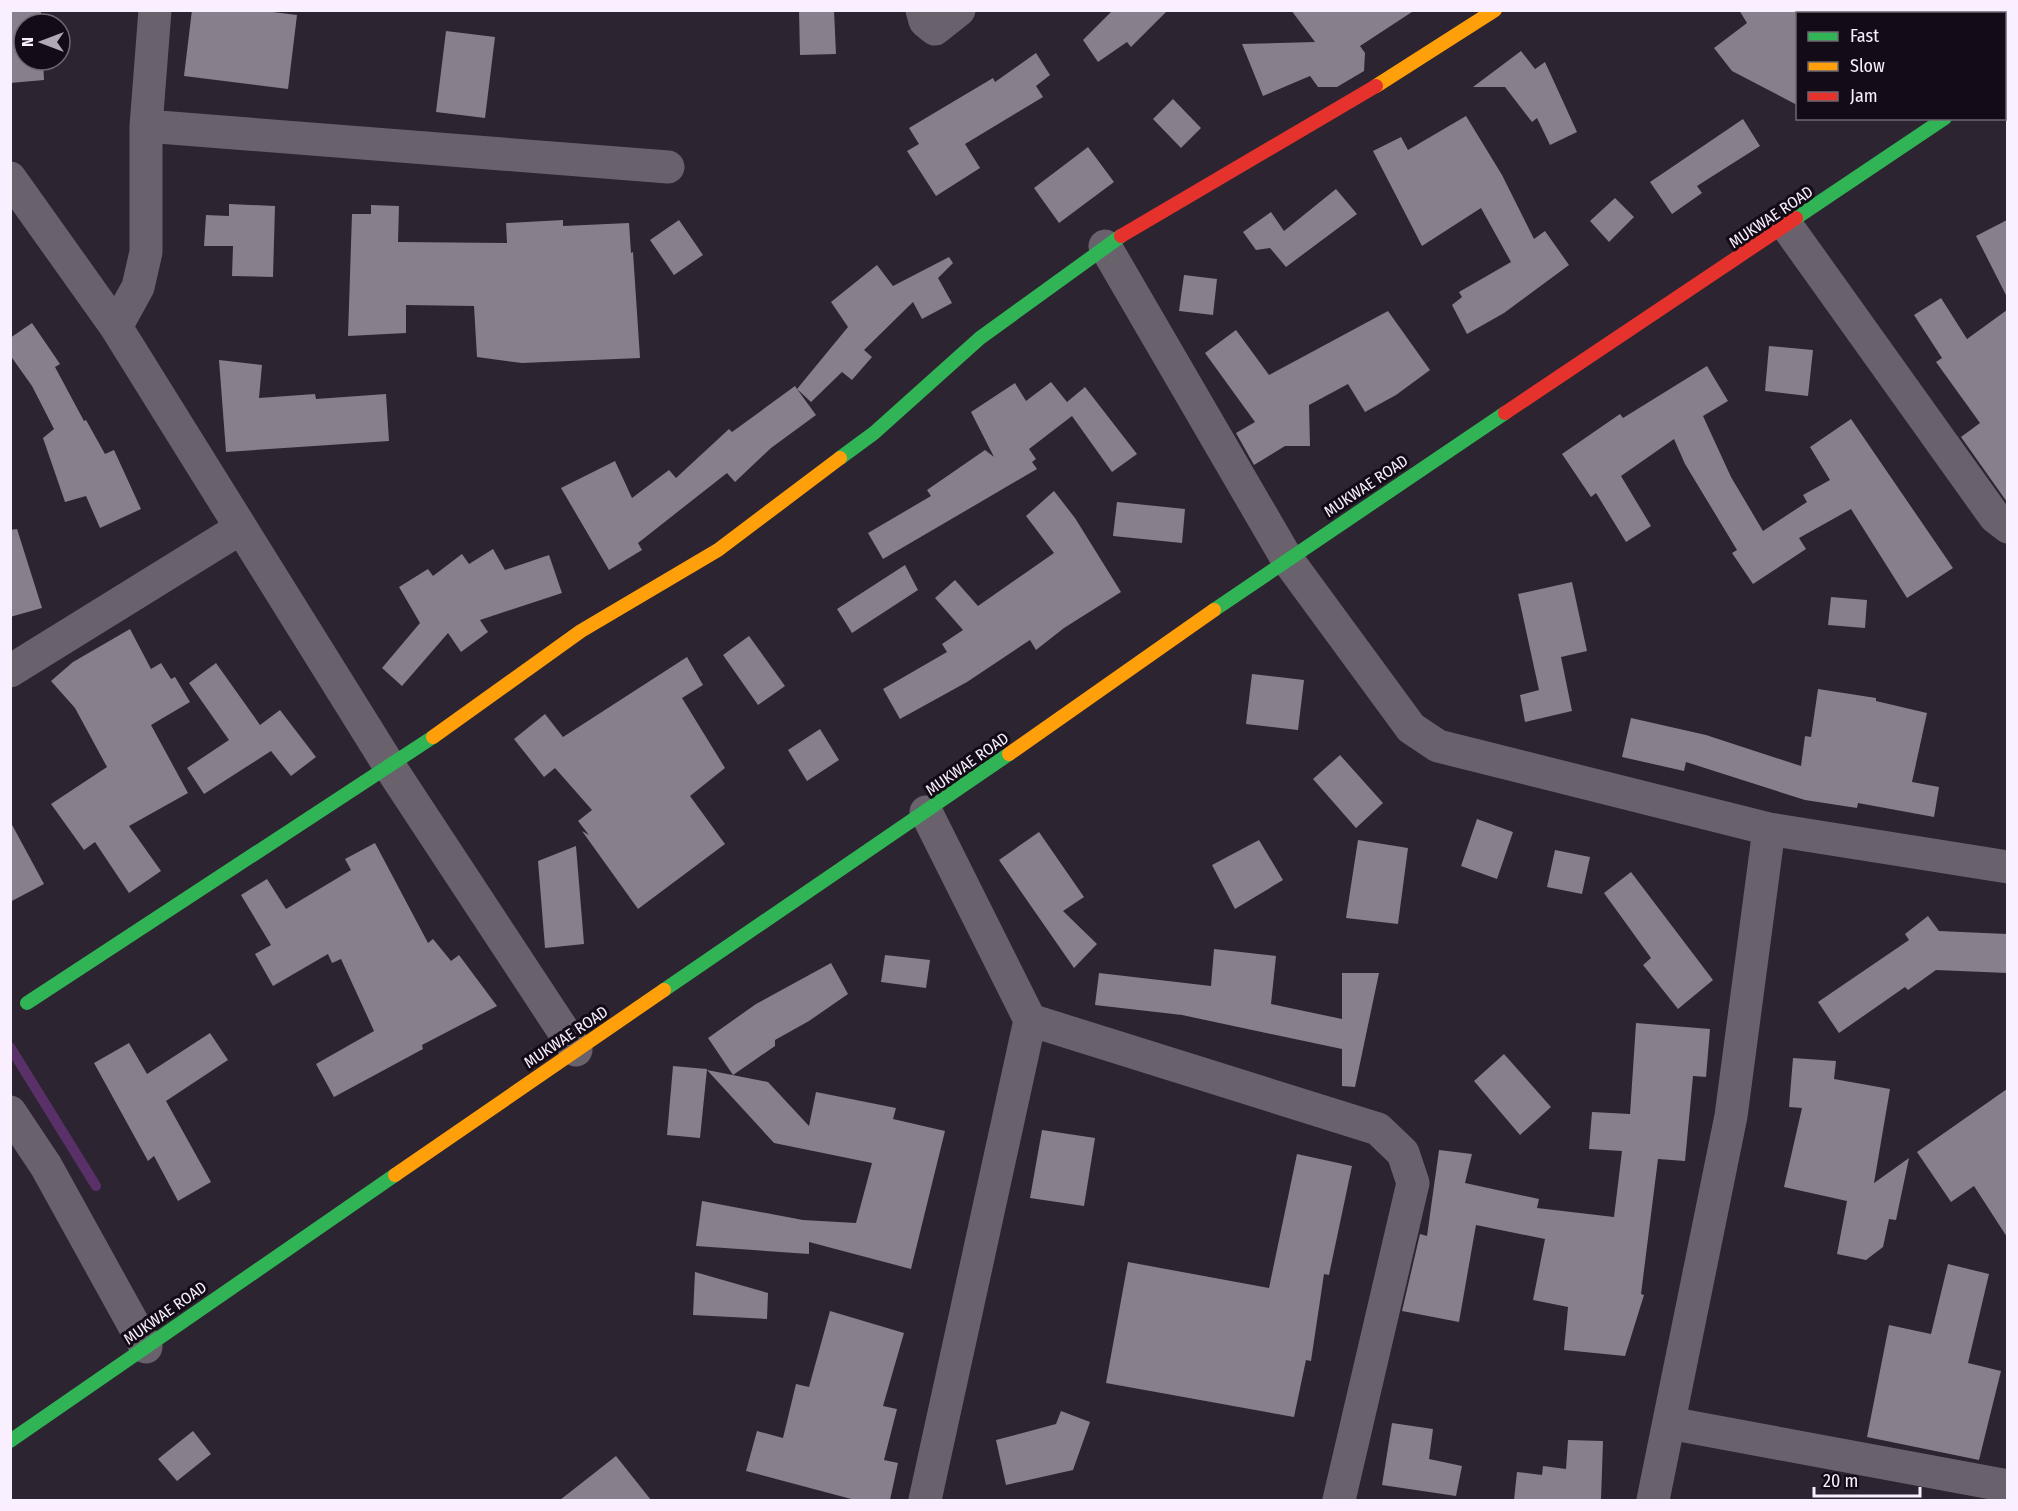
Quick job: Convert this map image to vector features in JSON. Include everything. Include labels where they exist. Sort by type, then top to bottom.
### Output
[{"type":"street","points":[[116,327],[138,287],[147,252],[146,126],[155,10]]},
{"type":"street","points":[[922,10],[925,21],[934,29],[959,10]]},
{"type":"street","points":[[27,1003],[390,767],[581,631],[718,550],[874,433],[980,338],[1105,246],[1410,66],[1495,10]]},
{"type":"street","name":"MUKWAE ROAD","points":[[10,1441],[576,1050],[926,812],[1287,559],[1787,226],[1940,120]]},
{"type":"street","points":[[146,126],[668,167]]},
{"type":"street","points":[[10,178],[116,327],[390,767],[576,1050]]},
{"type":"street","points":[[1787,226],[1995,518],[2007,526]]},
{"type":"street","points":[[1105,246],[1287,559],[1411,728],[1438,746],[1769,829],[2007,867]]},
{"type":"street","points":[[10,671],[241,528]]},
{"type":"street","points":[[925,1500],[1030,1020],[926,812]]},
{"type":"street","points":[[1653,1500],[1731,1116],[1769,829]]},
{"type":"street","points":[[1030,1020],[1378,1129],[1403,1153],[1413,1183],[1339,1500]]},
{"type":"street","points":[[10,1112],[46,1166],[146,1347]]},
{"type":"street","points":[[1669,1423],[2007,1486]]},
{"type":"building","points":[[10,10],[41,10],[41,12],[12,12],[12,72],[44,72],[44,80],[10,83]]},
{"type":"building","points":[[192,10],[257,10],[297,15],[288,89],[184,76]]},
{"type":"building","points":[[799,10],[834,10],[836,54],[800,55]]},
{"type":"building","points":[[1113,10],[1168,10],[1131,47],[1127,42],[1098,62],[1083,40]]},
{"type":"building","points":[[1291,10],[1415,10],[1360,46],[1365,53],[1364,71],[1337,87],[1318,87],[1310,76],[1263,96],[1242,44],[1315,42]]},
{"type":"building","points":[[1739,10],[1797,10],[1796,104],[1732,71],[1714,48],[1747,23]]},
{"type":"building","points":[[446,31],[495,37],[485,118],[436,112]]},
{"type":"building","points":[[1521,51],[1535,69],[1545,62],[1577,132],[1550,145],[1537,118],[1532,122],[1505,87],[1473,87]]},
{"type":"building","points":[[1036,53],[1050,75],[1036,86],[1043,97],[965,144],[980,168],[936,196],[907,151],[919,144],[909,128],[993,78],[995,82]]},
{"type":"building","points":[[1173,99],[1201,128],[1181,148],[1153,119]]},
{"type":"building","points":[[1466,116],[1502,175],[1534,239],[1545,231],[1569,265],[1504,313],[1467,334],[1452,305],[1462,297],[1459,292],[1511,262],[1481,208],[1422,246],[1373,151],[1401,137],[1408,150]]},
{"type":"building","points":[[1743,119],[1760,146],[1697,186],[1702,193],[1672,214],[1650,182]]},
{"type":"building","points":[[1088,147],[1114,182],[1059,223],[1034,188]]},
{"type":"building","points":[[1336,189],[1357,214],[1286,267],[1270,248],[1256,250],[1243,232],[1271,212],[1284,231]]},
{"type":"building","points":[[1615,198],[1634,217],[1609,242],[1590,221]]},
{"type":"building","points":[[229,204],[275,206],[273,277],[232,276],[233,246],[204,246],[206,215],[229,216]]},
{"type":"building","points":[[371,205],[399,206],[398,242],[507,243],[506,223],[563,220],[563,226],[629,223],[640,358],[522,363],[477,357],[474,306],[406,305],[406,333],[348,336],[352,214],[371,214]]},
{"type":"building","points":[[679,220],[703,255],[674,275],[650,240]]},
{"type":"building","points":[[2007,220],[2007,297],[1976,236]]},
{"type":"building","points":[[949,257],[953,263],[938,278],[952,303],[922,319],[913,302],[864,350],[872,357],[852,380],[842,372],[811,402],[797,389],[848,327],[831,302],[877,265],[893,286]]},
{"type":"building","points":[[1184,275],[1217,279],[1213,315],[1179,311]]},
{"type":"building","points":[[1941,298],[1967,339],[2007,310],[2007,502],[1961,437],[1980,423],[1936,362],[1942,358],[1914,315]]},
{"type":"building","points":[[1388,311],[1430,370],[1396,395],[1365,412],[1348,384],[1309,405],[1310,446],[1285,446],[1254,465],[1236,433],[1255,422],[1205,353],[1236,330],[1269,375]]},
{"type":"building","points":[[32,323],[60,364],[55,367],[105,454],[114,450],[141,509],[100,528],[86,496],[65,502],[43,438],[54,429],[32,386],[10,355],[10,338]]},
{"type":"building","points":[[1769,346],[1813,350],[1808,396],[1765,391]]},
{"type":"building","points":[[219,360],[262,365],[259,398],[315,394],[316,399],[386,394],[389,441],[226,452]]},
{"type":"building","points":[[1707,366],[1728,401],[1703,416],[1731,477],[1763,531],[1807,502],[1803,495],[1830,480],[1810,447],[1851,419],[1953,568],[1907,598],[1851,509],[1799,538],[1806,549],[1753,584],[1732,553],[1737,550],[1685,464],[1674,439],[1621,476],[1651,526],[1626,542],[1596,493],[1591,497],[1562,454],[1620,414],[1623,418]]},
{"type":"building","points":[[1051,382],[1067,402],[1085,387],[1137,454],[1112,472],[1072,416],[1029,449],[1036,459],[1032,462],[1037,469],[883,559],[868,533],[931,496],[927,490],[985,450],[994,457],[971,412],[1015,383],[1026,401]]},
{"type":"building","points":[[795,386],[816,415],[771,448],[735,482],[727,473],[638,543],[642,550],[609,570],[561,488],[615,461],[632,498],[669,470],[676,478],[729,429],[732,432]]},
{"type":"building","points":[[1054,491],[1075,518],[1121,592],[1064,628],[1036,650],[1030,640],[967,682],[900,719],[883,689],[947,652],[942,644],[963,630],[935,598],[955,580],[978,606],[1054,553],[1026,516]]},
{"type":"building","points":[[1117,502],[1185,509],[1182,543],[1113,536]]},
{"type":"building","points":[[17,529],[42,608],[10,617],[10,530]]},
{"type":"building","points":[[493,549],[505,570],[549,555],[562,593],[480,620],[488,632],[461,652],[448,633],[402,686],[382,668],[420,623],[399,587],[428,569],[433,576],[462,554],[469,564]]},
{"type":"building","points":[[905,565],[918,590],[852,633],[837,609]]},
{"type":"building","points":[[1572,582],[1587,651],[1561,657],[1572,711],[1525,722],[1520,695],[1539,690],[1518,594]]},
{"type":"building","points":[[1831,597],[1867,600],[1865,628],[1828,625]]},
{"type":"building","points":[[130,629],[151,669],[161,663],[171,679],[175,677],[190,702],[151,725],[188,793],[129,826],[161,871],[129,893],[95,842],[84,850],[51,804],[107,767],[75,708],[51,681],[73,662]]},
{"type":"building","points":[[749,636],[785,686],[758,705],[723,655]]},
{"type":"building","points":[[687,657],[703,685],[682,698],[725,768],[690,796],[725,844],[638,909],[582,831],[589,835],[578,821],[592,810],[555,768],[544,777],[514,739],[545,714],[563,737]]},
{"type":"building","points":[[216,663],[260,725],[280,710],[316,757],[291,776],[271,751],[204,794],[187,768],[229,740],[189,683]]},
{"type":"building","points":[[1252,674],[1304,680],[1298,730],[1246,724]]},
{"type":"building","points":[[1818,689],[1876,698],[1876,701],[1927,713],[1912,782],[1939,787],[1934,817],[1858,803],[1857,808],[1805,800],[1686,762],[1684,771],[1622,757],[1631,718],[1706,735],[1801,766],[1805,736],[1811,737]]},
{"type":"building","points":[[820,729],[839,760],[807,781],[788,750]]},
{"type":"building","points":[[1340,755],[1383,803],[1356,828],[1313,779]]},
{"type":"building","points":[[1477,819],[1513,832],[1497,879],[1461,866]]},
{"type":"building","points":[[10,821],[44,884],[10,902]]},
{"type":"building","points":[[1039,832],[1084,897],[1063,911],[1097,944],[1074,968],[999,860]]},
{"type":"building","points":[[1259,840],[1283,880],[1235,909],[1212,865]]},
{"type":"building","points":[[1358,840],[1408,848],[1398,924],[1346,918]]},
{"type":"building","points":[[375,843],[428,943],[433,939],[451,961],[459,955],[497,1006],[422,1045],[423,1049],[334,1097],[316,1064],[374,1031],[341,959],[332,963],[328,954],[273,986],[255,954],[271,945],[241,895],[267,879],[286,909],[351,870],[345,859]]},
{"type":"building","points":[[576,846],[584,944],[545,948],[538,861]]},
{"type":"building","points":[[1555,850],[1590,857],[1582,894],[1547,887]]},
{"type":"building","points":[[1631,872],[1713,980],[1678,1009],[1643,965],[1651,958],[1604,893]]},
{"type":"building","points":[[1928,916],[1939,931],[2007,934],[2007,973],[1936,970],[1908,990],[1905,987],[1839,1033],[1818,1002],[1909,940],[1905,934]]},
{"type":"building","points":[[1214,949],[1276,956],[1271,1004],[1342,1019],[1342,973],[1379,973],[1355,1087],[1342,1086],[1342,1049],[1182,1015],[1095,1005],[1099,973],[1211,986]]},
{"type":"building","points":[[885,955],[930,960],[926,988],[881,982]]},
{"type":"building","points":[[831,963],[848,994],[809,1021],[775,1040],[775,1046],[733,1075],[708,1038],[756,1004]]},
{"type":"building","points":[[1636,1023],[1710,1029],[1706,1077],[1693,1076],[1685,1161],[1658,1159],[1641,1294],[1644,1295],[1625,1356],[1564,1350],[1568,1307],[1533,1300],[1545,1239],[1476,1225],[1459,1322],[1402,1311],[1420,1234],[1427,1236],[1439,1150],[1472,1154],[1465,1183],[1539,1199],[1537,1208],[1614,1217],[1622,1151],[1589,1149],[1592,1112],[1630,1114]]},
{"type":"building","points":[[210,1033],[228,1060],[166,1101],[211,1182],[178,1201],[154,1156],[148,1161],[94,1063],[129,1043],[147,1074]]},
{"type":"building","points":[[1504,1054],[1551,1107],[1520,1135],[1474,1081]]},
{"type":"building","points":[[1793,1058],[1836,1061],[1834,1079],[1890,1089],[1874,1183],[1909,1158],[1896,1220],[1889,1219],[1883,1247],[1866,1260],[1837,1254],[1847,1201],[1784,1187],[1802,1108],[1789,1107]]},
{"type":"building","points":[[673,1066],[707,1069],[700,1138],[667,1135]]},
{"type":"building","points":[[707,1070],[768,1082],[809,1126],[816,1092],[896,1108],[893,1119],[945,1131],[911,1269],[809,1242],[809,1254],[696,1246],[702,1201],[803,1220],[856,1223],[872,1163],[774,1143]]},
{"type":"building","points":[[2007,1089],[2007,1237],[1974,1186],[1951,1202],[1917,1152]]},
{"type":"building","points":[[1042,1130],[1095,1138],[1084,1206],[1030,1198]]},
{"type":"building","points":[[1297,1154],[1352,1166],[1329,1275],[1324,1274],[1311,1361],[1306,1360],[1294,1417],[1106,1383],[1128,1262],[1269,1288]]},
{"type":"building","points":[[1948,1264],[1989,1274],[1968,1363],[2001,1371],[1979,1460],[1867,1437],[1889,1325],[1931,1334]]},
{"type":"building","points":[[695,1272],[768,1293],[767,1319],[693,1315]]},
{"type":"building","points":[[830,1311],[904,1333],[883,1406],[897,1409],[884,1460],[898,1463],[890,1500],[855,1500],[746,1471],[757,1431],[783,1438],[796,1384],[809,1387]]},
{"type":"building","points":[[1061,1411],[1090,1422],[1073,1470],[1006,1485],[996,1440],[1056,1424]]},
{"type":"building","points":[[1392,1423],[1433,1429],[1429,1459],[1462,1466],[1456,1496],[1382,1485]]},
{"type":"building","points":[[193,1431],[211,1454],[177,1481],[158,1459]]},
{"type":"building","points":[[1568,1440],[1603,1441],[1601,1500],[1514,1500],[1517,1472],[1542,1475],[1543,1466],[1566,1469]]},
{"type":"building","points":[[616,1456],[651,1500],[560,1500]]},
{"type":"waterway","points":[[10,1047],[96,1186]]},
{"type":"traffic: fast","points":[[1796,218],[1942,120]]},
{"type":"traffic: fast","points":[[840,458],[874,433],[980,338],[1121,236]]},
{"type":"traffic: fast","points":[[1214,610],[1505,413]]},
{"type":"traffic: fast","points":[[27,1003],[433,737]]},
{"type":"traffic: fast","points":[[664,990],[1009,754]]},
{"type":"traffic: fast","points":[[10,1441],[395,1175]]},
{"type":"traffic: slow","points":[[1376,86],[1495,10]]},
{"type":"traffic: slow","points":[[433,737],[581,631],[718,550],[840,458]]},
{"type":"traffic: slow","points":[[1009,754],[1214,610]]},
{"type":"traffic: slow","points":[[395,1175],[664,990]]},
{"type":"traffic: jam","points":[[1121,236],[1376,86]]},
{"type":"traffic: jam","points":[[1505,413],[1796,218]]}]
